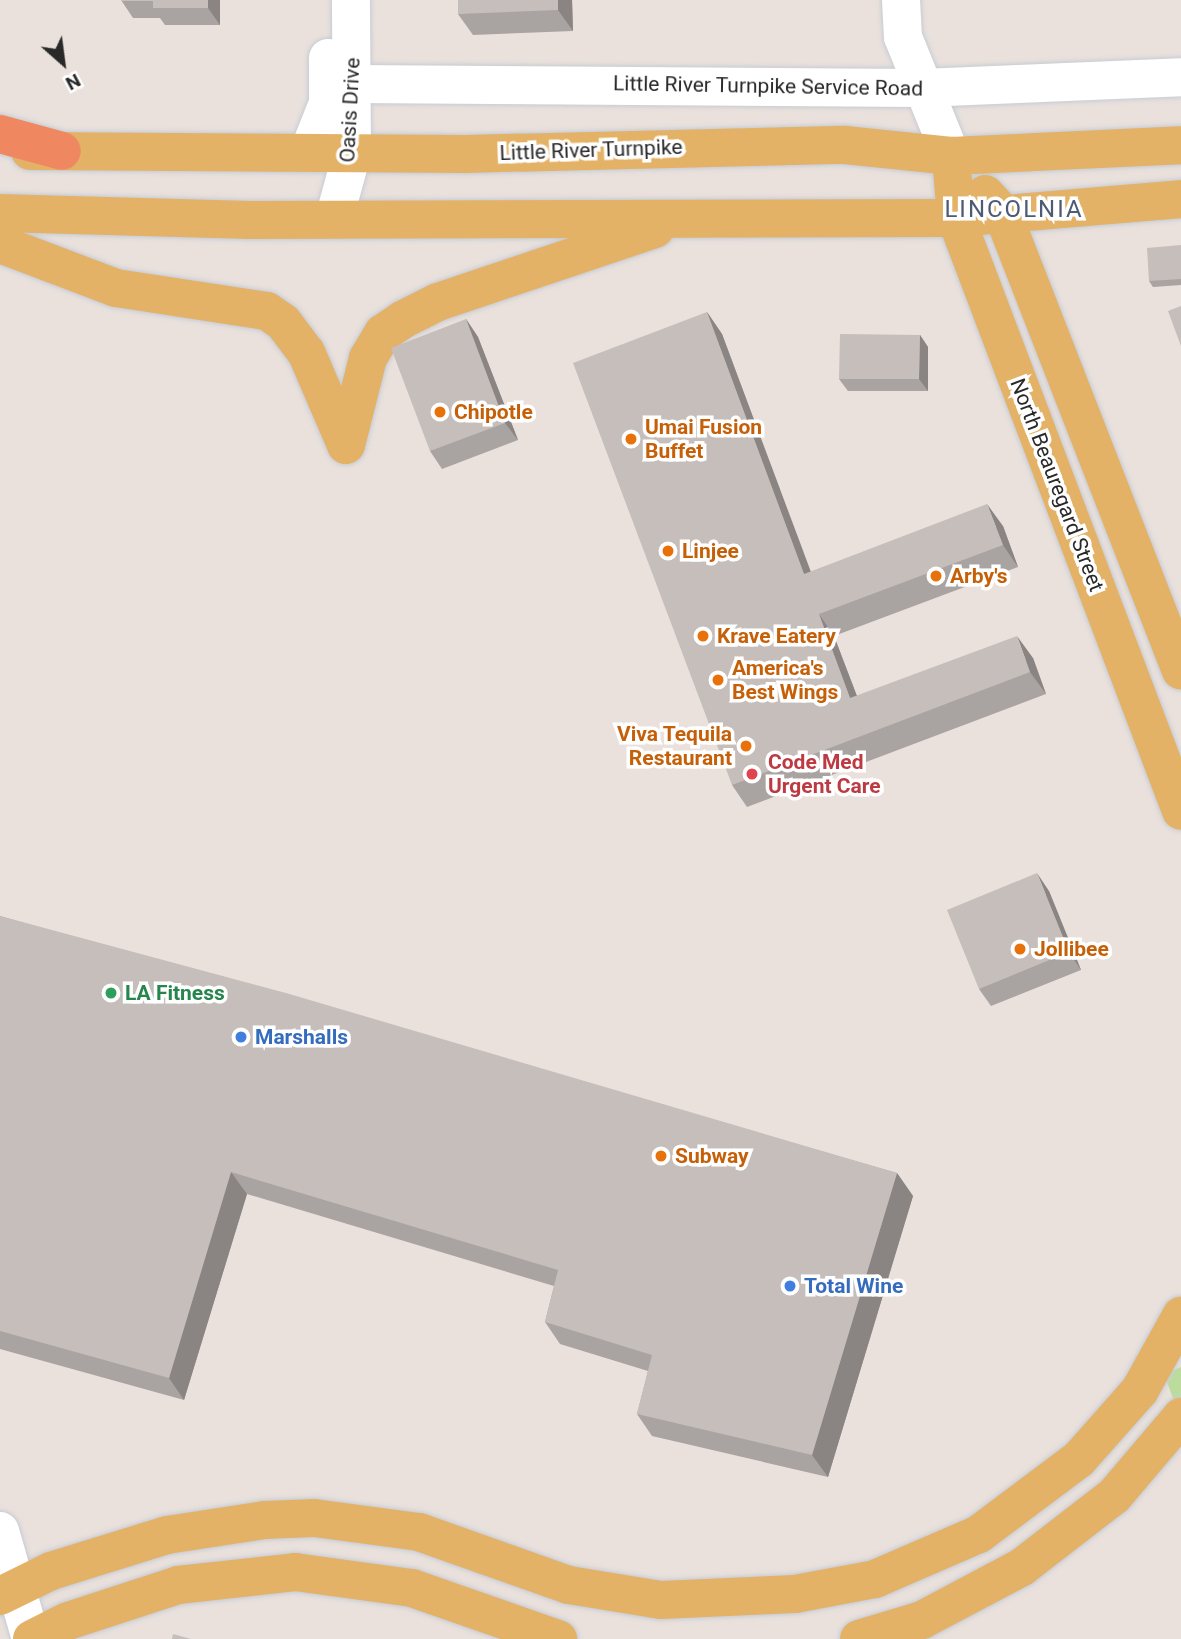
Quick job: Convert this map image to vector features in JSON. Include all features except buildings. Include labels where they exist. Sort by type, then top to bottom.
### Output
[{"type":"highway","points":[[0,134],[62,151]]},
{"type":"main road","name":"Little River Turnpike","points":[[0,151],[352,153],[845,145],[951,156],[1181,145]]},
{"type":"main road","points":[[951,156],[1002,212],[1181,670]]},
{"type":"main road","name":"North Beauregard Street","points":[[951,156],[956,218],[1181,811]]},
{"type":"main road","points":[[0,214],[334,219],[956,218],[1002,212],[1181,199]]},
{"type":"main road","points":[[0,244],[116,288],[267,311],[283,322],[306,352],[346,445],[368,358],[383,334],[402,320],[438,302],[609,242],[700,217]]},
{"type":"main road","points":[[7,1591],[167,1535],[265,1520],[314,1518],[419,1532],[569,1585],[660,1601],[795,1594],[875,1579],[979,1534],[1079,1459],[1140,1390],[1181,1316]]},
{"type":"main road","points":[[859,1639],[922,1620],[1022,1567],[1114,1496],[1181,1417]]},
{"type":"main road","points":[[32,1639],[68,1621],[166,1589],[231,1576],[295,1572],[357,1577],[412,1588],[460,1607],[558,1639]]},
{"type":"main road","points":[[460,1607],[490,1639]]},
{"type":"street","name":"Oasis Drive","points":[[309,151],[328,103],[328,0]]},
{"type":"street","name":"Oasis Drive","points":[[334,219],[352,153],[354,83],[351,0]]},
{"type":"street","points":[[901,0],[903,37],[951,156]]},
{"type":"street","name":"Little River Turnpike Service Road","points":[[354,83],[922,88],[1181,77]]},
{"type":"street","points":[[0,1531],[7,1591],[32,1639]]},
{"type":"green space","points":[[1181,1367],[1181,1420],[1164,1374]]},
{"type":"place","name":"Chipotle","points":[[440,412]]},
{"type":"place","name":"Umai Fusion Buffet","points":[[631,439]]},
{"type":"place","name":"Linjee","points":[[668,551]]},
{"type":"place","name":"Arby's","points":[[936,576]]},
{"type":"place","name":"Krave Eatery","points":[[703,636]]},
{"type":"place","name":"America's Best Wings","points":[[718,680]]},
{"type":"place","name":"Viva Tequila Restaurant","points":[[746,746]]},
{"type":"place","name":"Code Med Urgent Care","points":[[752,774]]},
{"type":"place","name":"Jollibee","points":[[1020,949]]},
{"type":"place","name":"LA Fitness","points":[[111,993]]},
{"type":"place","name":"Marshalls","points":[[241,1037]]},
{"type":"place","name":"Subway","points":[[661,1156]]},
{"type":"place","name":"Total Wine","points":[[790,1286]]},
{"type":"district","name":"LINCOLNIA","points":[[1014,210]]}]
